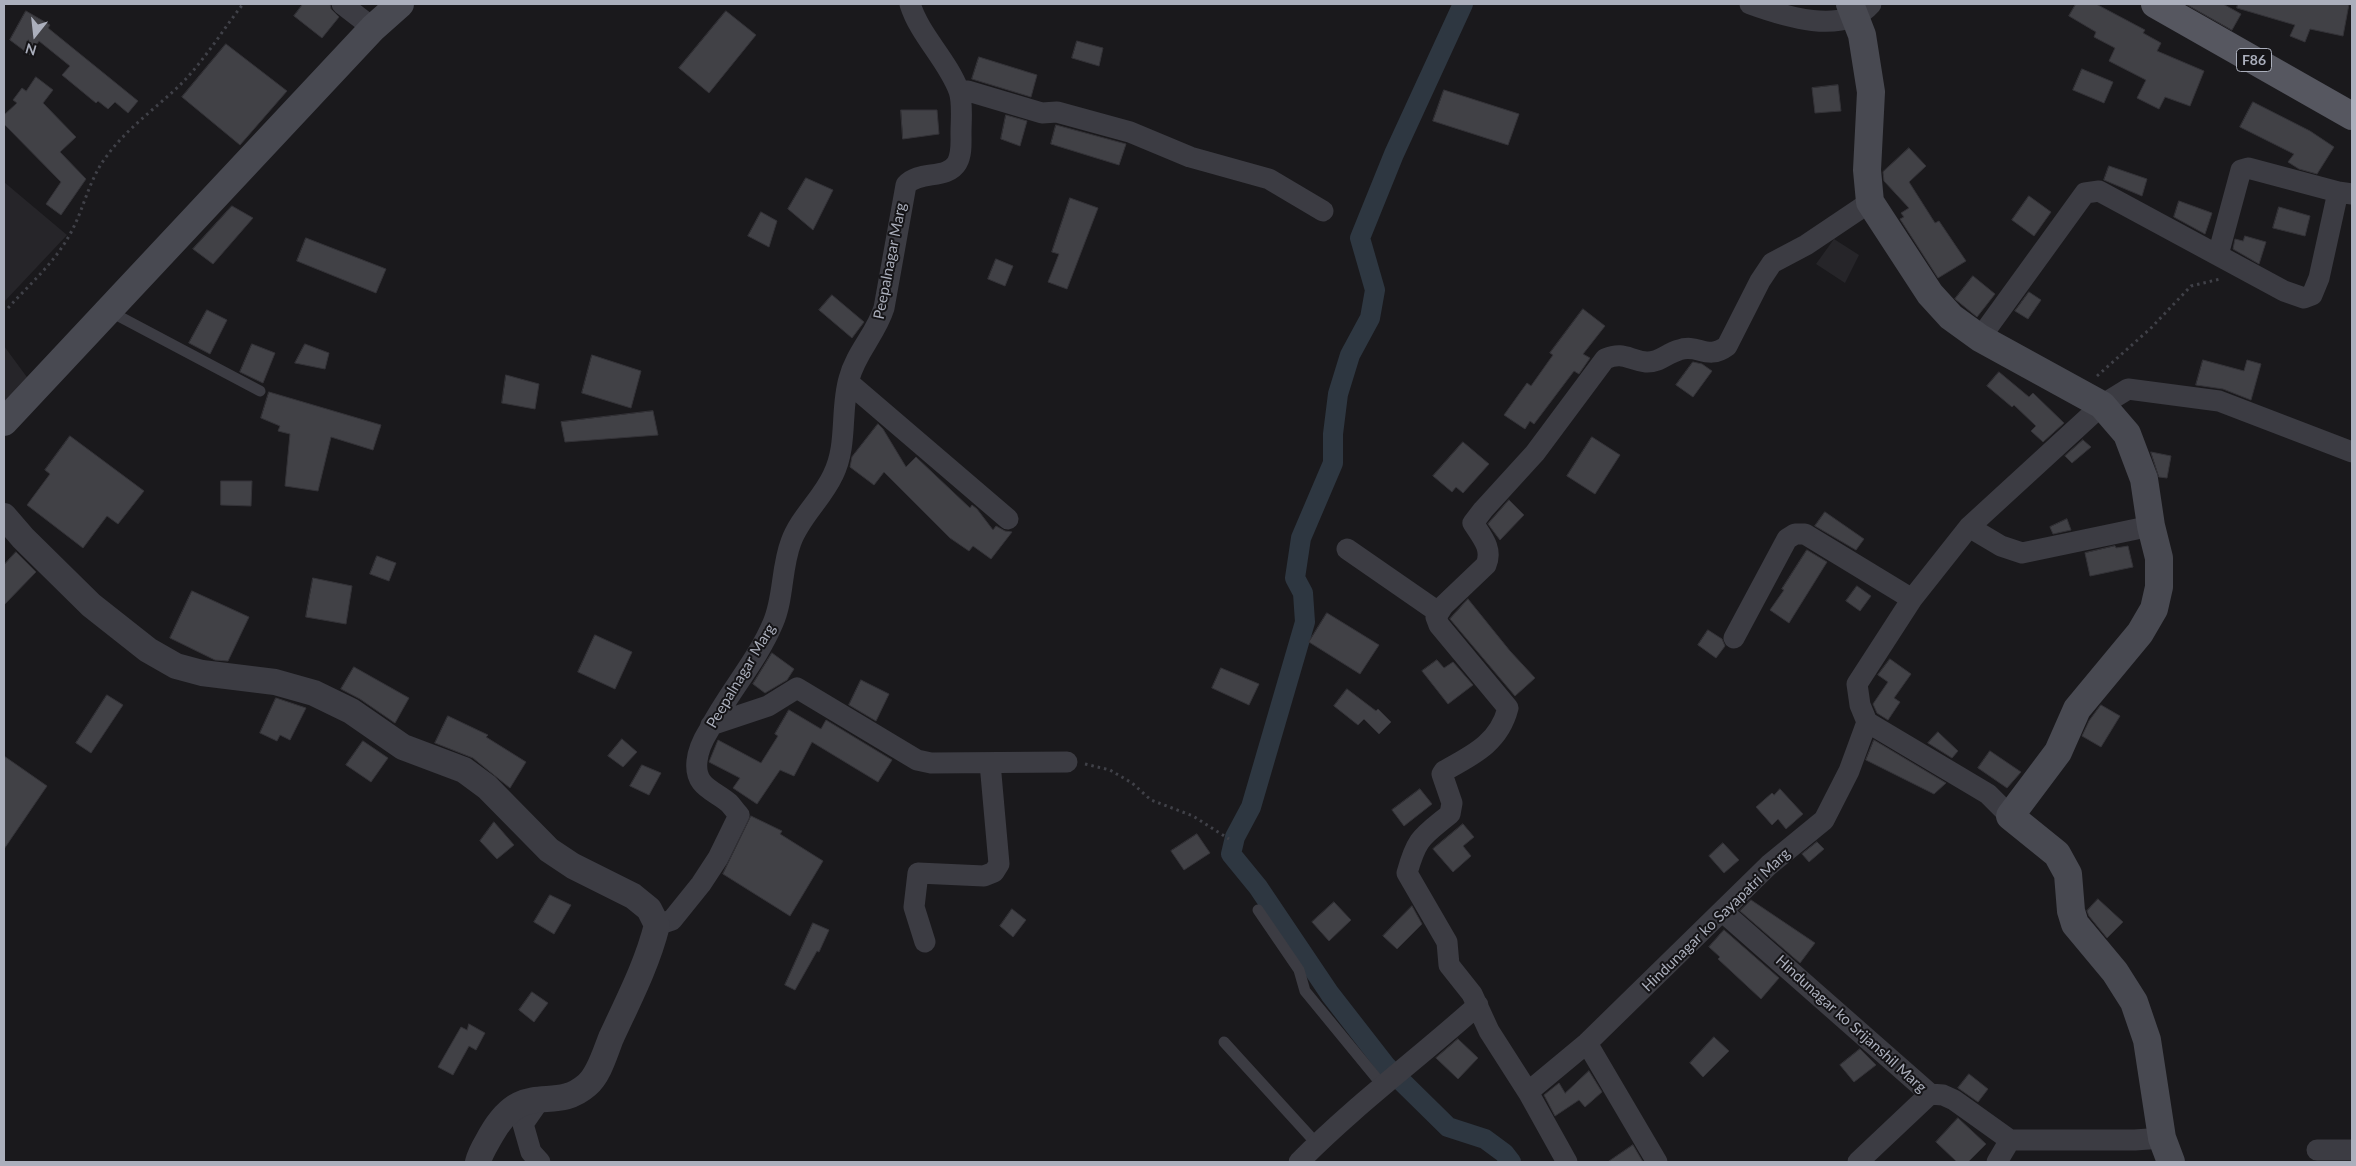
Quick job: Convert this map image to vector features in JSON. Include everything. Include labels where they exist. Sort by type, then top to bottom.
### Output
[{"type":"main road","points":[[4,422],[373,28],[400,4]]},
{"type":"main road","name":"F86","points":[[2155,4],[2352,116]]},
{"type":"main road","points":[[1858,8],[1871,92],[1867,170],[1870,202],[1930,294],[1951,317],[1980,338],[2091,400],[2127,434],[2144,480],[2151,526],[2159,558],[2159,587],[2154,609],[2140,633],[2077,708],[2058,752],[2010,816],[2057,854],[2068,874],[2071,910],[2075,924],[2115,972],[2134,1002],[2147,1040],[2167,1150]]},
{"type":"street","points":[[342,4],[373,28]]},
{"type":"street","name":"Peepalnagar Marg","points":[[657,925],[672,920],[701,884],[718,858],[739,814],[728,802],[710,792],[698,778],[697,761],[711,726],[723,704],[755,658],[774,622],[790,543],[797,528],[833,476],[841,456],[848,382],[853,364],[878,325],[884,308],[906,185],[911,179],[945,172],[956,164],[961,151],[959,91],[914,18],[910,4]]},
{"type":"street","points":[[1750,4],[1794,18],[1824,20],[1858,8]]},
{"type":"street","points":[[959,91],[1042,113],[1057,112],[1130,132],[1190,157],[1269,179],[1323,212]]},
{"type":"street","points":[[1980,338],[2085,193],[2099,191],[2218,255],[2241,270],[2304,298],[2312,295],[2319,278],[2345,193],[2248,168],[2241,170],[2218,255]]},
{"type":"street","points":[[1567,1162],[1528,1092],[1489,1031],[1478,1004],[1449,965],[1447,942],[1407,873],[1419,839],[1450,814],[1452,809],[1442,774],[1444,771],[1478,752],[1502,728],[1508,708],[1439,625],[1436,617],[1438,612],[1486,565],[1489,558],[1490,550],[1473,523],[1534,453],[1605,359],[1614,355],[1623,355],[1648,362],[1662,359],[1679,349],[1690,348],[1710,354],[1719,352],[1727,346],[1760,281],[1772,263],[1806,245],[1870,202]]},
{"type":"street","points":[[848,382],[1008,519]]},
{"type":"street","points":[[2010,816],[1988,794],[1867,722],[1860,705],[1857,684],[1912,598],[1969,527],[2091,400],[2128,389],[2219,401],[2352,452]]},
{"type":"street","points":[[4,516],[23,538],[91,605],[148,650],[176,666],[202,673],[275,682],[314,693],[351,711],[404,747],[464,770],[488,787],[549,850],[574,866],[633,896],[649,909],[657,925],[648,956],[600,1064],[588,1084],[566,1096],[541,1098],[521,1103],[508,1111],[498,1123],[478,1162]]},
{"type":"street","points":[[1969,527],[2001,546],[2022,553],[2151,526]]},
{"type":"street","points":[[1734,638],[1787,539],[1795,534],[1805,534],[1912,598]]},
{"type":"street","points":[[1347,549],[1438,612]]},
{"type":"street","points":[[711,726],[768,706],[797,688],[917,760],[931,763],[1067,762]]},
{"type":"street","name":"Hindunagar ko Sayapatri Marg","points":[[1528,1092],[1587,1043],[1769,865],[1824,820],[1849,771],[1867,722]]},
{"type":"street","points":[[925,942],[914,907],[918,873],[984,876],[994,872],[999,864],[990,763]]},
{"type":"street","name":"Hindunagar ko Srijanshil Marg","points":[[1722,910],[1930,1094],[1943,1095],[1954,1100],[2010,1140]]},
{"type":"street","points":[[1299,1162],[1370,1095],[1404,1069],[1478,1004]]},
{"type":"street","points":[[1587,1043],[1656,1162]]},
{"type":"street","points":[[1858,1162],[1930,1094]]},
{"type":"street","points":[[540,1162],[531,1152],[523,1124],[541,1098]]},
{"type":"street","points":[[1996,1162],[2010,1140],[2134,1140],[2167,1150]]},
{"type":"street","points":[[2317,1150],[2352,1150]]},
{"type":"lane","points":[[108,310],[260,391]]},
{"type":"lane","points":[[1258,910],[1299,970],[1305,991],[1385,1085]]},
{"type":"lane","points":[[1224,1042],[1317,1144]]},
{"type":"path","points":[[8,308],[50,263],[69,237],[90,184],[107,155],[123,136],[181,84],[200,62],[242,4]]},
{"type":"path","points":[[2091,400],[2086,385],[2145,334],[2191,286],[2222,278],[2241,270]]},
{"type":"path","points":[[1067,762],[1092,764],[1110,770],[1132,783],[1151,800],[1194,816],[1229,839]]},
{"type":"shaded area","points":[[4,182],[67,235],[4,302]]},
{"type":"shaded area","points":[[1834,239],[1859,255],[1845,283],[1816,264]]},
{"type":"shaded area","points":[[4,346],[35,388],[4,422]]},
{"type":"building","points":[[303,4],[330,4],[331,9],[339,17],[322,38],[294,16]]},
{"type":"building","points":[[2076,4],[2096,4],[2145,30],[2143,33],[2161,43],[2157,51],[2204,71],[2190,106],[2165,97],[2159,109],[2137,98],[2146,80],[2109,61],[2115,48],[2094,37],[2096,32],[2069,16]]},
{"type":"building","points":[[2186,4],[2223,4],[2241,14],[2232,30]]},
{"type":"building","points":[[2238,4],[2349,4],[2343,36],[2310,29],[2305,42],[2290,36],[2295,25],[2237,8]]},
{"type":"building","points":[[26,11],[50,25],[48,28],[138,101],[128,113],[115,102],[108,109],[98,101],[96,103],[62,75],[70,66],[39,41],[30,55],[10,40]]},
{"type":"building","points":[[726,11],[756,35],[709,93],[679,68]]},
{"type":"building","points":[[1077,41],[1103,48],[1099,66],[1072,58]]},
{"type":"building","points":[[226,44],[287,91],[240,145],[182,97]]},
{"type":"building","points":[[979,57],[1037,75],[1031,97],[972,79]]},
{"type":"building","points":[[2082,69],[2113,82],[2104,103],[2073,90]]},
{"type":"building","points":[[36,77],[53,90],[43,103],[76,137],[60,152],[86,179],[61,215],[46,204],[61,182],[4,124],[4,115],[17,103],[13,100],[22,88],[26,91]]},
{"type":"building","points":[[1838,85],[1841,111],[1815,113],[1812,88]]},
{"type":"building","points":[[1444,90],[1519,114],[1508,145],[1433,121]]},
{"type":"building","points":[[2253,102],[2310,131],[2334,147],[2317,174],[2299,169],[2288,162],[2294,154],[2240,127]]},
{"type":"building","points":[[901,110],[937,110],[939,134],[903,139]]},
{"type":"building","points":[[1006,115],[1027,121],[1020,146],[1001,139]]},
{"type":"building","points":[[1056,125],[1126,144],[1119,165],[1051,144]]},
{"type":"building","points":[[1909,148],[1926,166],[1909,182],[1935,223],[1939,221],[1966,261],[1938,278],[1900,219],[1904,217],[1901,213],[1909,208],[1884,181],[1883,172]]},
{"type":"building","points":[[2109,166],[2147,179],[2142,196],[2104,180]]},
{"type":"building","points":[[806,178],[833,190],[813,230],[788,209]]},
{"type":"building","points":[[2029,196],[2051,212],[2034,236],[2012,220]]},
{"type":"building","points":[[1070,198],[1098,208],[1067,289],[1048,282],[1059,254],[1052,252]]},
{"type":"building","points":[[2179,201],[2212,213],[2205,234],[2174,217]]},
{"type":"building","points":[[232,206],[253,218],[213,264],[193,249]]},
{"type":"building","points":[[2279,207],[2310,216],[2305,236],[2273,228]]},
{"type":"building","points":[[761,212],[777,221],[769,247],[748,236]]},
{"type":"building","points":[[2245,236],[2266,242],[2259,264],[2233,249],[2235,239],[2243,241]]},
{"type":"building","points":[[306,238],[386,269],[376,293],[297,261]]},
{"type":"building","points":[[996,259],[1013,266],[1005,286],[988,279]]},
{"type":"building","points":[[1973,276],[1995,294],[1977,317],[1955,299]]},
{"type":"building","points":[[2029,292],[2041,300],[2028,319],[2015,311]]},
{"type":"building","points":[[832,295],[864,322],[852,338],[819,310]]},
{"type":"building","points":[[1583,309],[1605,326],[1583,354],[1590,358],[1579,374],[1574,371],[1534,424],[1530,421],[1525,429],[1504,415],[1527,383],[1531,386],[1553,355],[1550,353]]},
{"type":"building","points":[[207,310],[227,320],[210,354],[189,343]]},
{"type":"building","points":[[252,344],[275,353],[263,383],[240,372]]},
{"type":"building","points":[[305,344],[329,353],[325,369],[295,363]]},
{"type":"building","points":[[592,355],[641,371],[631,408],[582,393]]},
{"type":"building","points":[[2203,360],[2244,371],[2247,360],[2261,364],[2251,400],[2223,389],[2196,385]]},
{"type":"building","points":[[1693,362],[1702,364],[1712,371],[1693,397],[1676,385]]},
{"type":"building","points":[[1999,372],[2029,397],[2033,393],[2064,423],[2043,442],[2031,431],[2036,426],[2014,405],[2012,407],[1987,386]]},
{"type":"building","points":[[506,375],[539,384],[535,409],[502,403]]},
{"type":"building","points":[[269,392],[381,425],[373,450],[331,437],[318,491],[285,486],[290,434],[278,431],[280,426],[261,418]]},
{"type":"building","points":[[653,411],[658,435],[565,442],[561,422]]},
{"type":"building","points":[[878,424],[906,467],[916,457],[970,508],[972,505],[977,509],[993,530],[996,526],[1005,531],[1012,532],[991,559],[973,546],[969,551],[950,538],[884,472],[874,485],[850,467],[852,457]]},
{"type":"building","points":[[70,436],[144,491],[118,524],[107,516],[83,548],[27,505],[50,474],[45,470]]},
{"type":"building","points":[[1592,437],[1620,455],[1595,494],[1567,476]]},
{"type":"building","points":[[2083,440],[2091,447],[2072,463],[2065,456]]},
{"type":"building","points":[[1463,442],[1489,464],[1463,493],[1456,487],[1452,492],[1433,476]]},
{"type":"building","points":[[2151,452],[2171,456],[2167,478],[2159,477]]},
{"type":"building","points":[[221,481],[252,481],[251,506],[221,505]]},
{"type":"building","points":[[1509,500],[1524,515],[1500,540],[1488,524]]},
{"type":"building","points":[[1825,512],[1864,539],[1856,550],[1815,526]]},
{"type":"building","points":[[2067,519],[2071,530],[2053,534],[2050,527]]},
{"type":"building","points":[[2115,546],[2116,548],[2128,546],[2133,567],[2090,576],[2085,553]]},
{"type":"building","points":[[1807,550],[1827,562],[1789,623],[1770,610]]},
{"type":"building","points":[[16,552],[36,572],[4,605],[4,565]]},
{"type":"building","points":[[377,556],[396,563],[389,581],[370,574]]},
{"type":"building","points":[[313,578],[352,586],[346,624],[306,617]]},
{"type":"building","points":[[1857,586],[1871,596],[1860,611],[1846,601]]},
{"type":"building","points":[[192,591],[249,617],[228,661],[215,660],[170,638]]},
{"type":"building","points":[[1468,599],[1510,651],[1535,678],[1515,696],[1450,619]]},
{"type":"building","points":[[1327,613],[1379,645],[1360,674],[1309,642]]},
{"type":"building","points":[[1708,630],[1722,639],[1725,646],[1716,658],[1698,645]]},
{"type":"building","points":[[595,635],[632,652],[615,689],[578,672]]},
{"type":"building","points":[[772,653],[794,669],[787,680],[765,693],[753,684]]},
{"type":"building","points":[[1890,659],[1911,674],[1894,698],[1900,702],[1888,720],[1877,713],[1873,704],[1888,682],[1878,675]]},
{"type":"building","points":[[1437,660],[1444,668],[1453,662],[1473,685],[1448,704],[1422,671]]},
{"type":"building","points":[[354,667],[409,698],[395,723],[360,699],[341,689]]},
{"type":"building","points":[[1221,668],[1259,684],[1249,705],[1212,688]]},
{"type":"building","points":[[861,680],[889,694],[876,721],[849,705]]},
{"type":"building","points":[[1347,689],[1376,711],[1378,709],[1391,722],[1379,734],[1364,719],[1358,725],[1334,706]]},
{"type":"building","points":[[107,695],[123,705],[91,753],[76,743]]},
{"type":"building","points":[[276,698],[306,708],[290,740],[280,735],[277,741],[260,733]]},
{"type":"building","points":[[2101,705],[2120,716],[2101,747],[2082,736],[2089,721]]},
{"type":"building","points":[[789,710],[821,729],[826,720],[892,760],[878,782],[812,742],[794,776],[780,770],[757,804],[733,788],[740,778],[709,762],[718,740],[761,763],[778,736],[775,734]]},
{"type":"building","points":[[448,716],[488,735],[486,737],[526,762],[510,788],[473,758],[435,743]]},
{"type":"building","points":[[1938,732],[1958,751],[1952,758],[1928,743]]},
{"type":"building","points":[[622,739],[637,752],[623,767],[608,756]]},
{"type":"building","points":[[1874,740],[1946,783],[1934,794],[1866,760]]},
{"type":"building","points":[[363,741],[388,758],[371,782],[346,765]]},
{"type":"building","points":[[1990,751],[2021,772],[2007,788],[1978,768]]},
{"type":"building","points":[[4,756],[47,786],[4,849]]},
{"type":"building","points":[[642,765],[661,773],[649,795],[630,786]]},
{"type":"building","points":[[1420,789],[1432,804],[1404,826],[1392,810]]},
{"type":"building","points":[[1780,789],[1803,814],[1786,829],[1778,819],[1772,825],[1756,807],[1772,793],[1774,795]]},
{"type":"building","points":[[751,816],[782,831],[780,834],[823,861],[790,916],[723,874]]},
{"type":"building","points":[[494,822],[514,845],[497,859],[480,841]]},
{"type":"building","points":[[1463,824],[1474,837],[1463,846],[1471,856],[1453,872],[1433,849]]},
{"type":"building","points":[[1197,834],[1210,853],[1184,870],[1171,851]]},
{"type":"building","points":[[1817,842],[1824,849],[1809,862],[1802,854]]},
{"type":"building","points":[[1723,843],[1739,860],[1724,873],[1709,856]]},
{"type":"building","points":[[550,895],[571,905],[554,934],[534,922]]},
{"type":"building","points":[[2098,899],[2123,922],[2107,938],[2087,911]]},
{"type":"building","points":[[1751,900],[1815,943],[1800,963],[1740,911]]},
{"type":"building","points":[[1334,902],[1351,920],[1329,941],[1312,922]]},
{"type":"building","points":[[1412,906],[1422,924],[1397,949],[1383,936]]},
{"type":"building","points":[[1012,909],[1026,920],[1013,937],[1000,926]]},
{"type":"building","points":[[813,923],[829,930],[819,952],[817,951],[795,990],[785,985]]},
{"type":"building","points":[[1724,930],[1779,978],[1761,999],[1718,959],[1720,957],[1709,947]]},
{"type":"building","points":[[532,992],[548,1003],[534,1022],[519,1010]]},
{"type":"building","points":[[469,1024],[485,1033],[476,1050],[469,1046],[453,1075],[438,1067],[461,1027],[467,1030]]},
{"type":"building","points":[[1714,1037],[1729,1051],[1703,1077],[1690,1063]]},
{"type":"building","points":[[1458,1039],[1478,1058],[1458,1079],[1436,1058]]},
{"type":"building","points":[[1860,1049],[1876,1065],[1854,1082],[1840,1065]]},
{"type":"building","points":[[1589,1071],[1602,1092],[1585,1107],[1579,1100],[1555,1116],[1544,1095],[1559,1083],[1565,1093]]},
{"type":"building","points":[[1969,1074],[1988,1089],[1978,1102],[1958,1088]]},
{"type":"building","points":[[1958,1118],[1986,1144],[1968,1162],[1957,1162],[1936,1142]]},
{"type":"building","points":[[1633,1145],[1643,1162],[1608,1162]]},
{"type":"waterway","points":[[1463,4],[1394,154],[1360,238],[1375,290],[1370,318],[1350,355],[1338,394],[1333,434],[1333,463],[1301,538],[1295,578],[1303,593],[1305,622],[1251,807],[1235,837],[1231,854],[1258,887],[1330,994],[1386,1066],[1448,1127],[1485,1139],[1504,1153],[1511,1162]]}]
